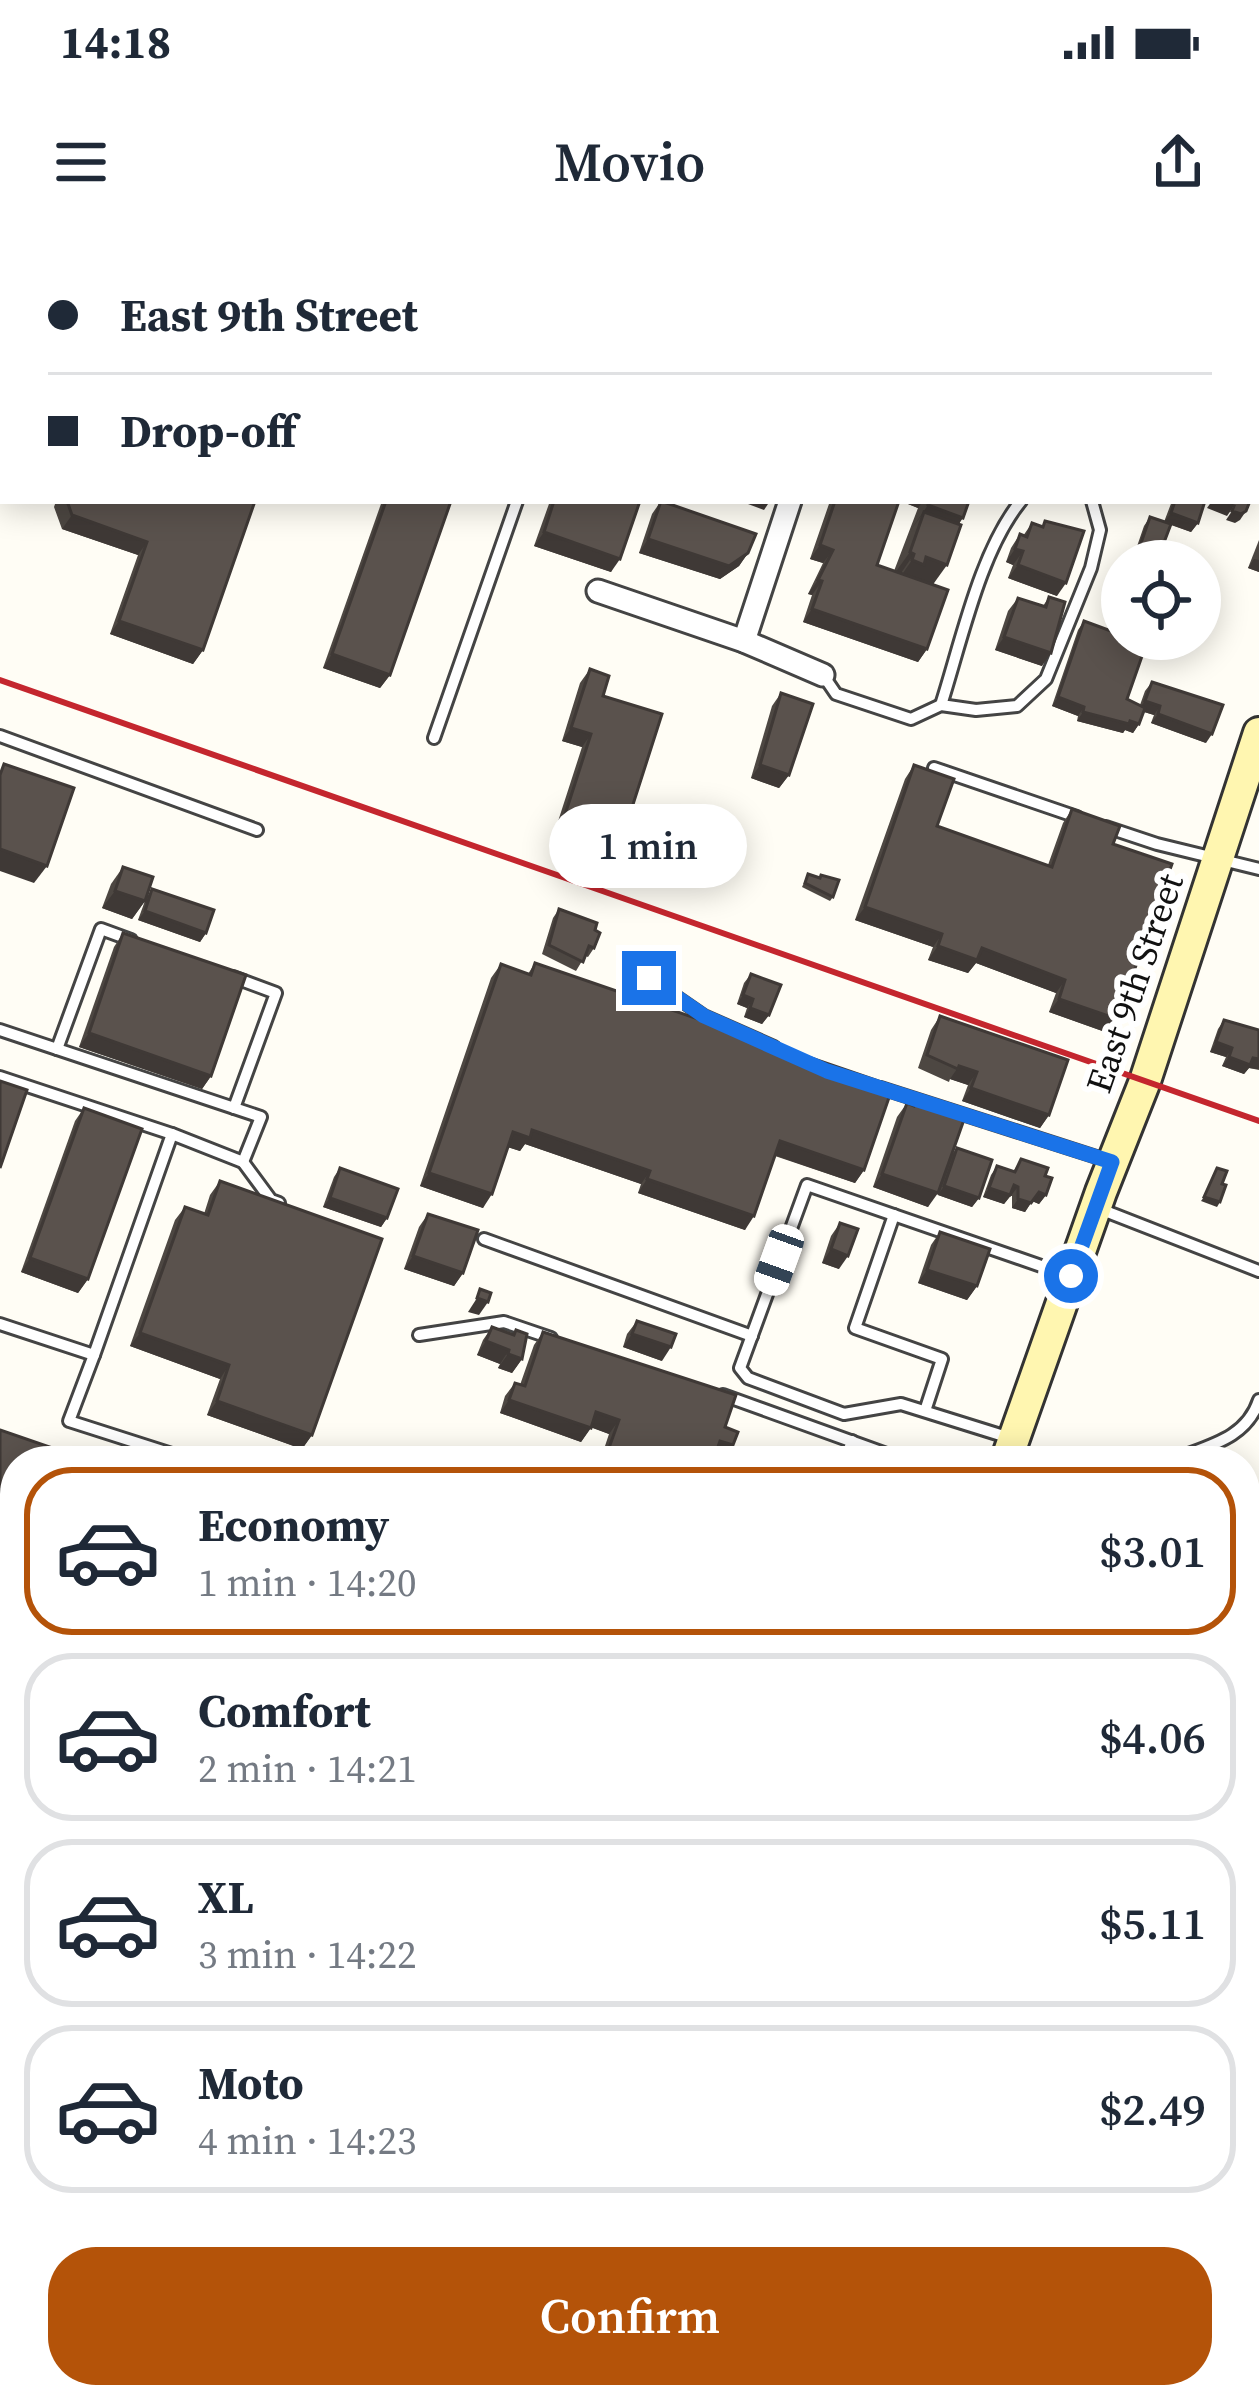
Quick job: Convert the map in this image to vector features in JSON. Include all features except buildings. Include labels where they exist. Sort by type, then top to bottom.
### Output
[{"type":"street","points":[[744,641],[789,504]]},
{"type":"street","points":[[598,591],[744,641],[823,675]]},
{"type":"street","name":"East 9th Street","points":[[1011,1446],[1144,1081],[1259,733]]},
{"type":"lane","points":[[434,738],[516,504]]},
{"type":"lane","points":[[941,705],[995,549],[1018,504]]},
{"type":"lane","points":[[823,675],[836,694],[911,719],[941,705],[976,710],[1017,706],[1046,679],[1090,568],[1100,530],[1093,504]]},
{"type":"lane","points":[[0,736],[257,830]]},
{"type":"lane","points":[[934,768],[1157,844],[1259,868]]},
{"type":"lane","points":[[57,1049],[101,929],[145,945]]},
{"type":"lane","points":[[211,969],[276,993],[233,1108]]},
{"type":"lane","points":[[649,978],[704,1016],[746,1031],[790,1056]]},
{"type":"lane","points":[[0,1030],[261,1117],[243,1162]]},
{"type":"lane","points":[[0,1077],[243,1162],[271,1200],[293,1209]]},
{"type":"lane","points":[[870,1084],[1112,1162]]},
{"type":"lane","points":[[147,1446],[69,1421],[172,1134]]},
{"type":"lane","points":[[1001,1446],[901,1404],[844,1414],[748,1378],[740,1369],[807,1185],[1071,1276]]},
{"type":"lane","points":[[1096,1207],[1259,1270]]},
{"type":"lane","points":[[894,1215],[856,1328],[942,1359],[925,1411]]},
{"type":"lane","points":[[484,1239],[752,1336]]},
{"type":"lane","points":[[419,1335],[504,1322],[567,1343]]},
{"type":"lane","points":[[0,1324],[94,1355]]},
{"type":"lane","points":[[715,1392],[863,1446]]},
{"type":"lane","points":[[1206,1446],[1238,1433],[1250,1422],[1259,1400]]},
{"type":"lane","points":[[851,1446],[852,1442]]},
{"type":"railway","points":[[0,680],[1259,1121]]},
{"type":"route","points":[[649,978],[704,1016],[827,1071],[1112,1162],[1071,1276]]}]
